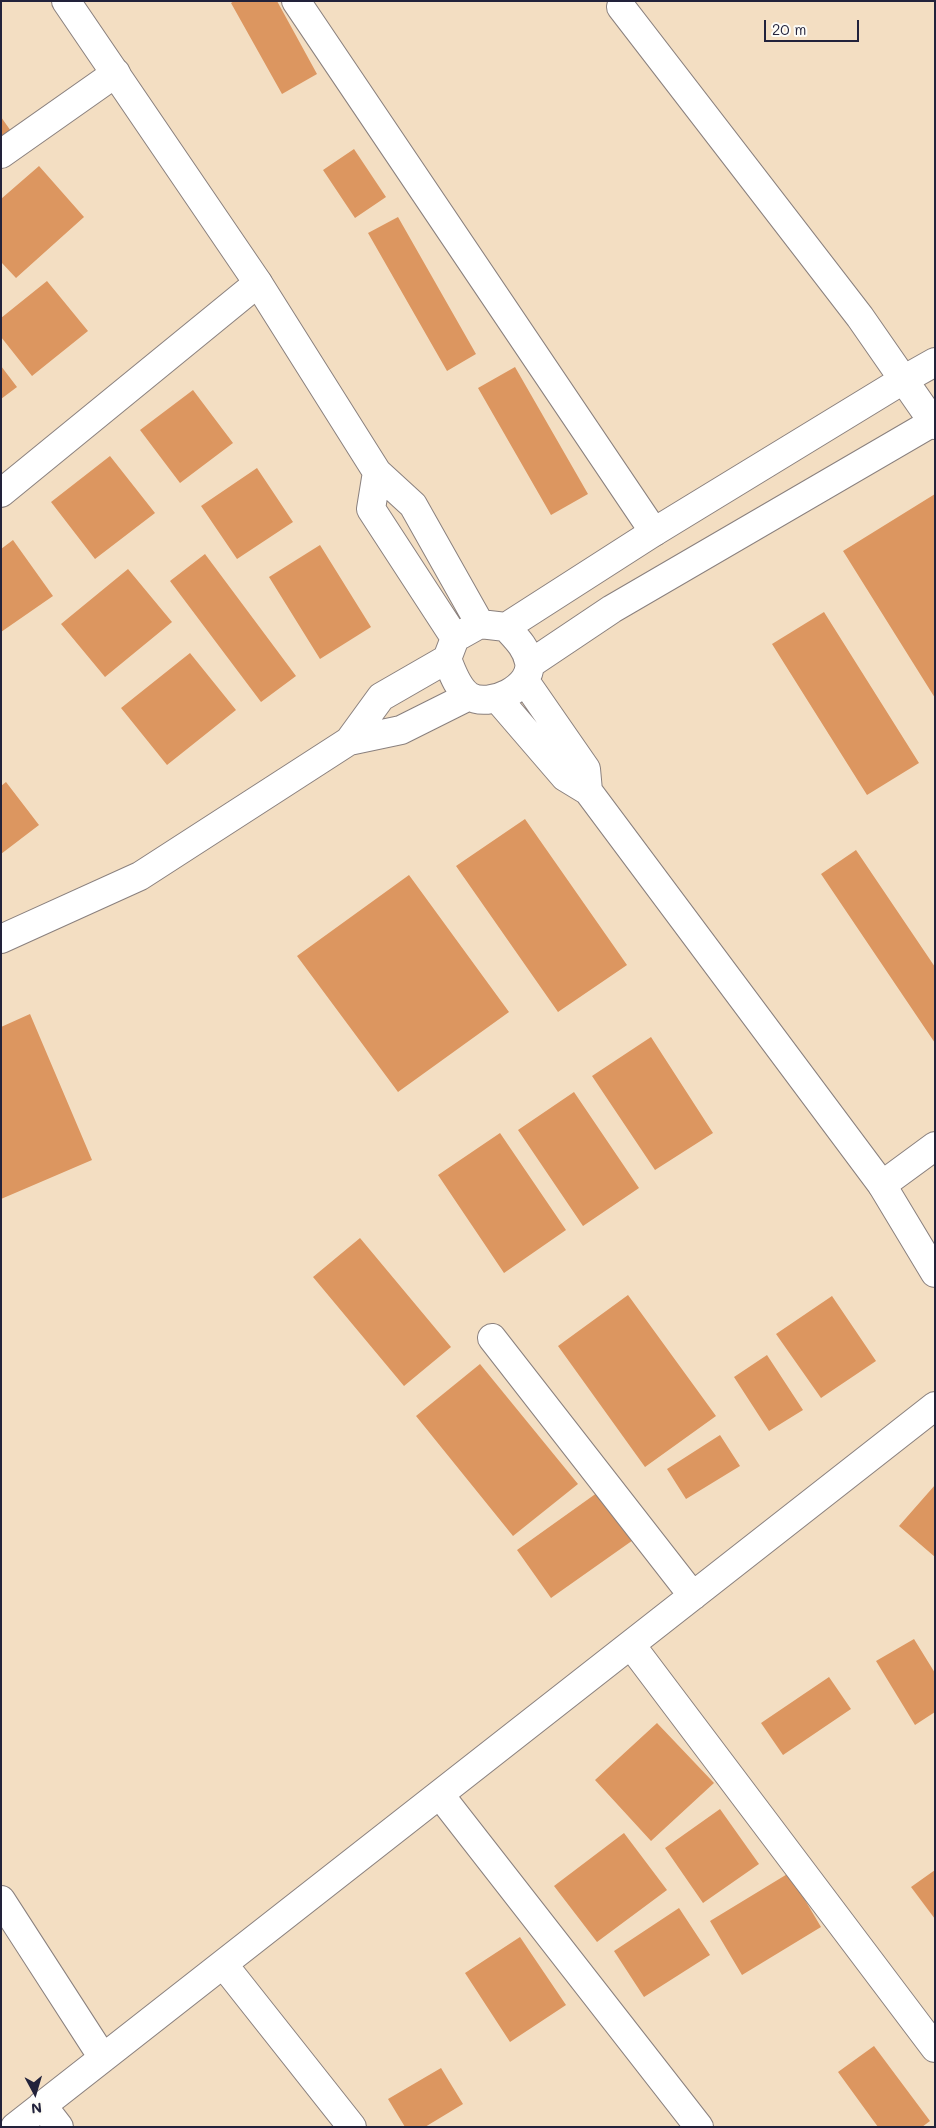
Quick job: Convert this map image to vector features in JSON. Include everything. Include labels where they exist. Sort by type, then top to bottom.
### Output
[{"type":"street","points":[[66,1],[258,283],[377,472],[413,504],[493,626],[523,644],[527,672],[586,769],[588,791]]},
{"type":"street","points":[[296,1],[654,532]]},
{"type":"street","points":[[349,741],[401,730],[469,696],[488,700],[506,695],[527,672],[612,609],[934,423],[860,316],[621,7]]},
{"type":"street","points":[[1,154],[116,73]]},
{"type":"street","points":[[1,493],[258,283]]},
{"type":"street","points":[[1,939],[140,876],[349,741],[381,698],[451,649],[654,532],[935,362]]},
{"type":"street","points":[[377,472],[370,509],[451,649],[455,679],[469,696]]},
{"type":"street","points":[[496,698],[565,777],[588,791],[882,1185],[935,1273]]},
{"type":"street","points":[[882,1185],[935,1146]]},
{"type":"street","points":[[492,1338],[693,1596]]},
{"type":"street","points":[[15,2127],[935,1406]]},
{"type":"street","points":[[631,1645],[935,2048]]},
{"type":"street","points":[[440,1795],[699,2127]]},
{"type":"street","points":[[1,1900],[103,2058]]},
{"type":"street","points":[[223,1964],[352,2127]]},
{"type":"street","points":[[42,2105],[59,2127]]},
{"type":"building","points":[[234,1],[277,1],[317,74],[282,94],[231,3]]},
{"type":"building","points":[[1,117],[13,134],[1,143]]},
{"type":"building","points":[[354,149],[386,197],[355,218],[323,170]]},
{"type":"building","points":[[39,166],[84,217],[16,278],[1,262],[1,199]]},
{"type":"building","points":[[398,217],[476,354],[447,371],[368,233]]},
{"type":"building","points":[[47,281],[88,331],[32,376],[1,337],[1,318]]},
{"type":"building","points":[[1,366],[17,387],[1,399]]},
{"type":"building","points":[[515,367],[588,494],[551,515],[478,388]]},
{"type":"building","points":[[193,390],[233,443],[180,483],[140,430]]},
{"type":"building","points":[[110,456],[155,513],[95,559],[51,502]]},
{"type":"building","points":[[257,468],[293,522],[237,559],[201,506]]},
{"type":"building","points":[[935,494],[935,698],[843,551]]},
{"type":"building","points":[[13,540],[53,596],[1,632],[1,549]]},
{"type":"building","points":[[320,545],[371,627],[320,659],[269,577]]},
{"type":"building","points":[[205,554],[296,676],[261,702],[170,581]]},
{"type":"building","points":[[128,569],[172,622],[105,677],[61,624]]},
{"type":"building","points":[[824,612],[919,763],[867,795],[772,644]]},
{"type":"building","points":[[190,653],[236,710],[167,765],[121,708]]},
{"type":"building","points":[[6,782],[39,825],[1,854],[1,786]]},
{"type":"building","points":[[525,819],[627,965],[558,1012],[456,866]]},
{"type":"building","points":[[856,850],[935,967],[935,1043],[821,874]]},
{"type":"building","points":[[409,875],[509,1012],[398,1092],[297,956]]},
{"type":"building","points":[[30,1014],[92,1160],[1,1199],[1,1027]]},
{"type":"building","points":[[651,1037],[713,1133],[655,1170],[592,1076]]},
{"type":"building","points":[[574,1092],[639,1188],[583,1226],[518,1130]]},
{"type":"building","points":[[500,1133],[566,1230],[504,1273],[438,1175]]},
{"type":"building","points":[[360,1238],[451,1347],[404,1386],[313,1277]]},
{"type":"building","points":[[628,1295],[716,1416],[645,1467],[558,1346]]},
{"type":"building","points":[[832,1296],[876,1361],[821,1398],[776,1334]]},
{"type":"building","points":[[767,1355],[803,1410],[769,1431],[734,1377]]},
{"type":"building","points":[[480,1364],[578,1484],[513,1536],[416,1416]]},
{"type":"building","points":[[720,1435],[740,1466],[686,1499],[667,1469]]},
{"type":"building","points":[[935,1485],[935,1557],[899,1526]]},
{"type":"building","points":[[601,1490],[636,1538],[551,1598],[517,1550]]},
{"type":"building","points":[[914,1639],[935,1673],[935,1712],[915,1725],[876,1661]]},
{"type":"building","points":[[829,1677],[851,1709],[783,1755],[761,1723]]},
{"type":"building","points":[[657,1723],[714,1783],[651,1841],[595,1780]]},
{"type":"building","points":[[720,1809],[759,1864],[703,1903],[665,1848]]},
{"type":"building","points":[[624,1833],[667,1890],[597,1942],[554,1886]]},
{"type":"building","points":[[935,1870],[935,1919],[911,1887]]},
{"type":"building","points":[[789,1873],[821,1927],[742,1975],[710,1921]]},
{"type":"building","points":[[679,1908],[710,1955],[644,1997],[614,1951]]},
{"type":"building","points":[[520,1937],[566,2005],[510,2042],[465,1973]]},
{"type":"building","points":[[874,2046],[930,2121],[922,2127],[878,2127],[838,2072]]},
{"type":"building","points":[[441,2068],[463,2104],[425,2127],[405,2127],[388,2099]]}]
